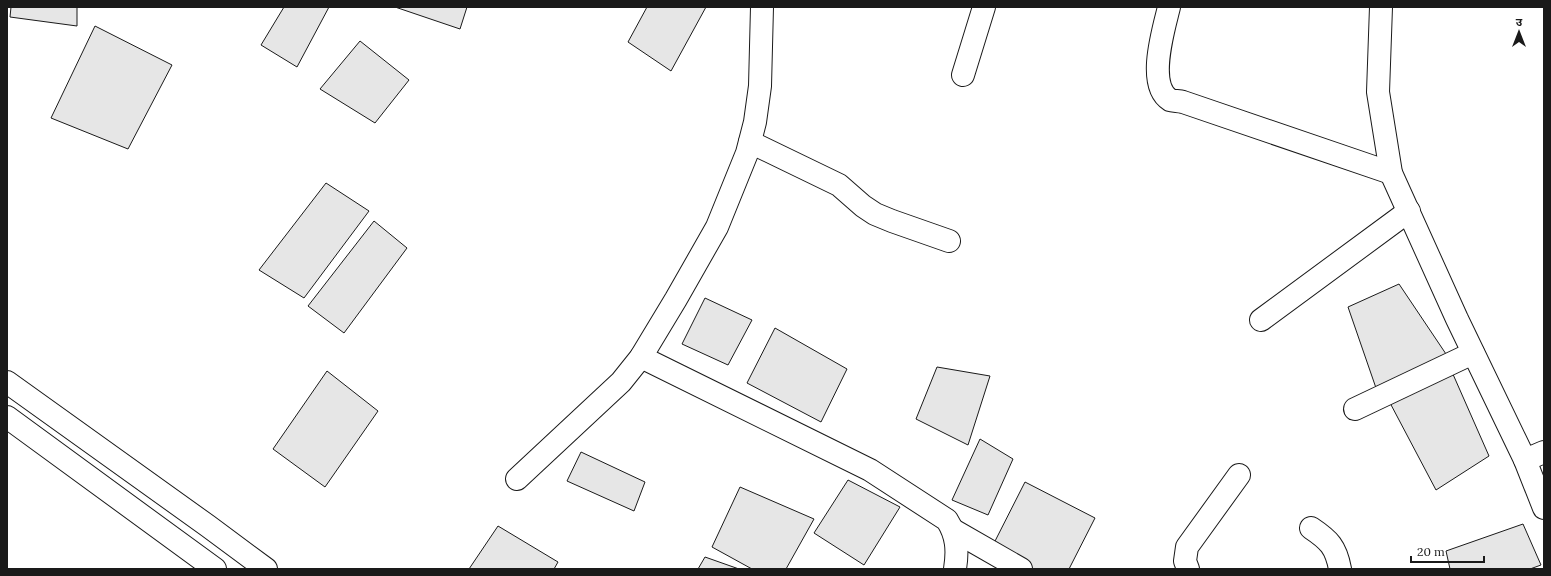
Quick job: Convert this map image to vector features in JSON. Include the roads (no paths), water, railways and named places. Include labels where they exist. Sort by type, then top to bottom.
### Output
[{"type":"main road","points":[[517,479],[621,382],[641,357],[717,227],[747,153],[755,122],[760,86],[762,7]]},
{"type":"main road","points":[[963,75],[984,7]]},
{"type":"main road","points":[[1170,7],[1158,50],[1158,73],[1161,90],[1171,100],[1183,102],[1391,173]]},
{"type":"main road","points":[[1382,7],[1378,92],[1391,173],[1473,353],[1535,456],[1544,508]]},
{"type":"main road","points":[[750,142],[839,185],[863,206],[875,214],[949,241]]},
{"type":"main road","points":[[1261,320],[1409,211]]},
{"type":"main road","points":[[1355,409],[1473,353]]},
{"type":"main road","points":[[641,357],[870,470],[947,520],[953,530],[956,540],[956,569]]},
{"type":"main road","points":[[7,382],[202,521],[266,569]]},
{"type":"main road","points":[[7,417],[215,569]]},
{"type":"main road","points":[[1188,569],[1185,561],[1187,547],[1239,475]]},
{"type":"main road","points":[[1311,528],[1326,538],[1331,544],[1340,569]]},
{"type":"main road","points":[[953,530],[1021,569]]}]
